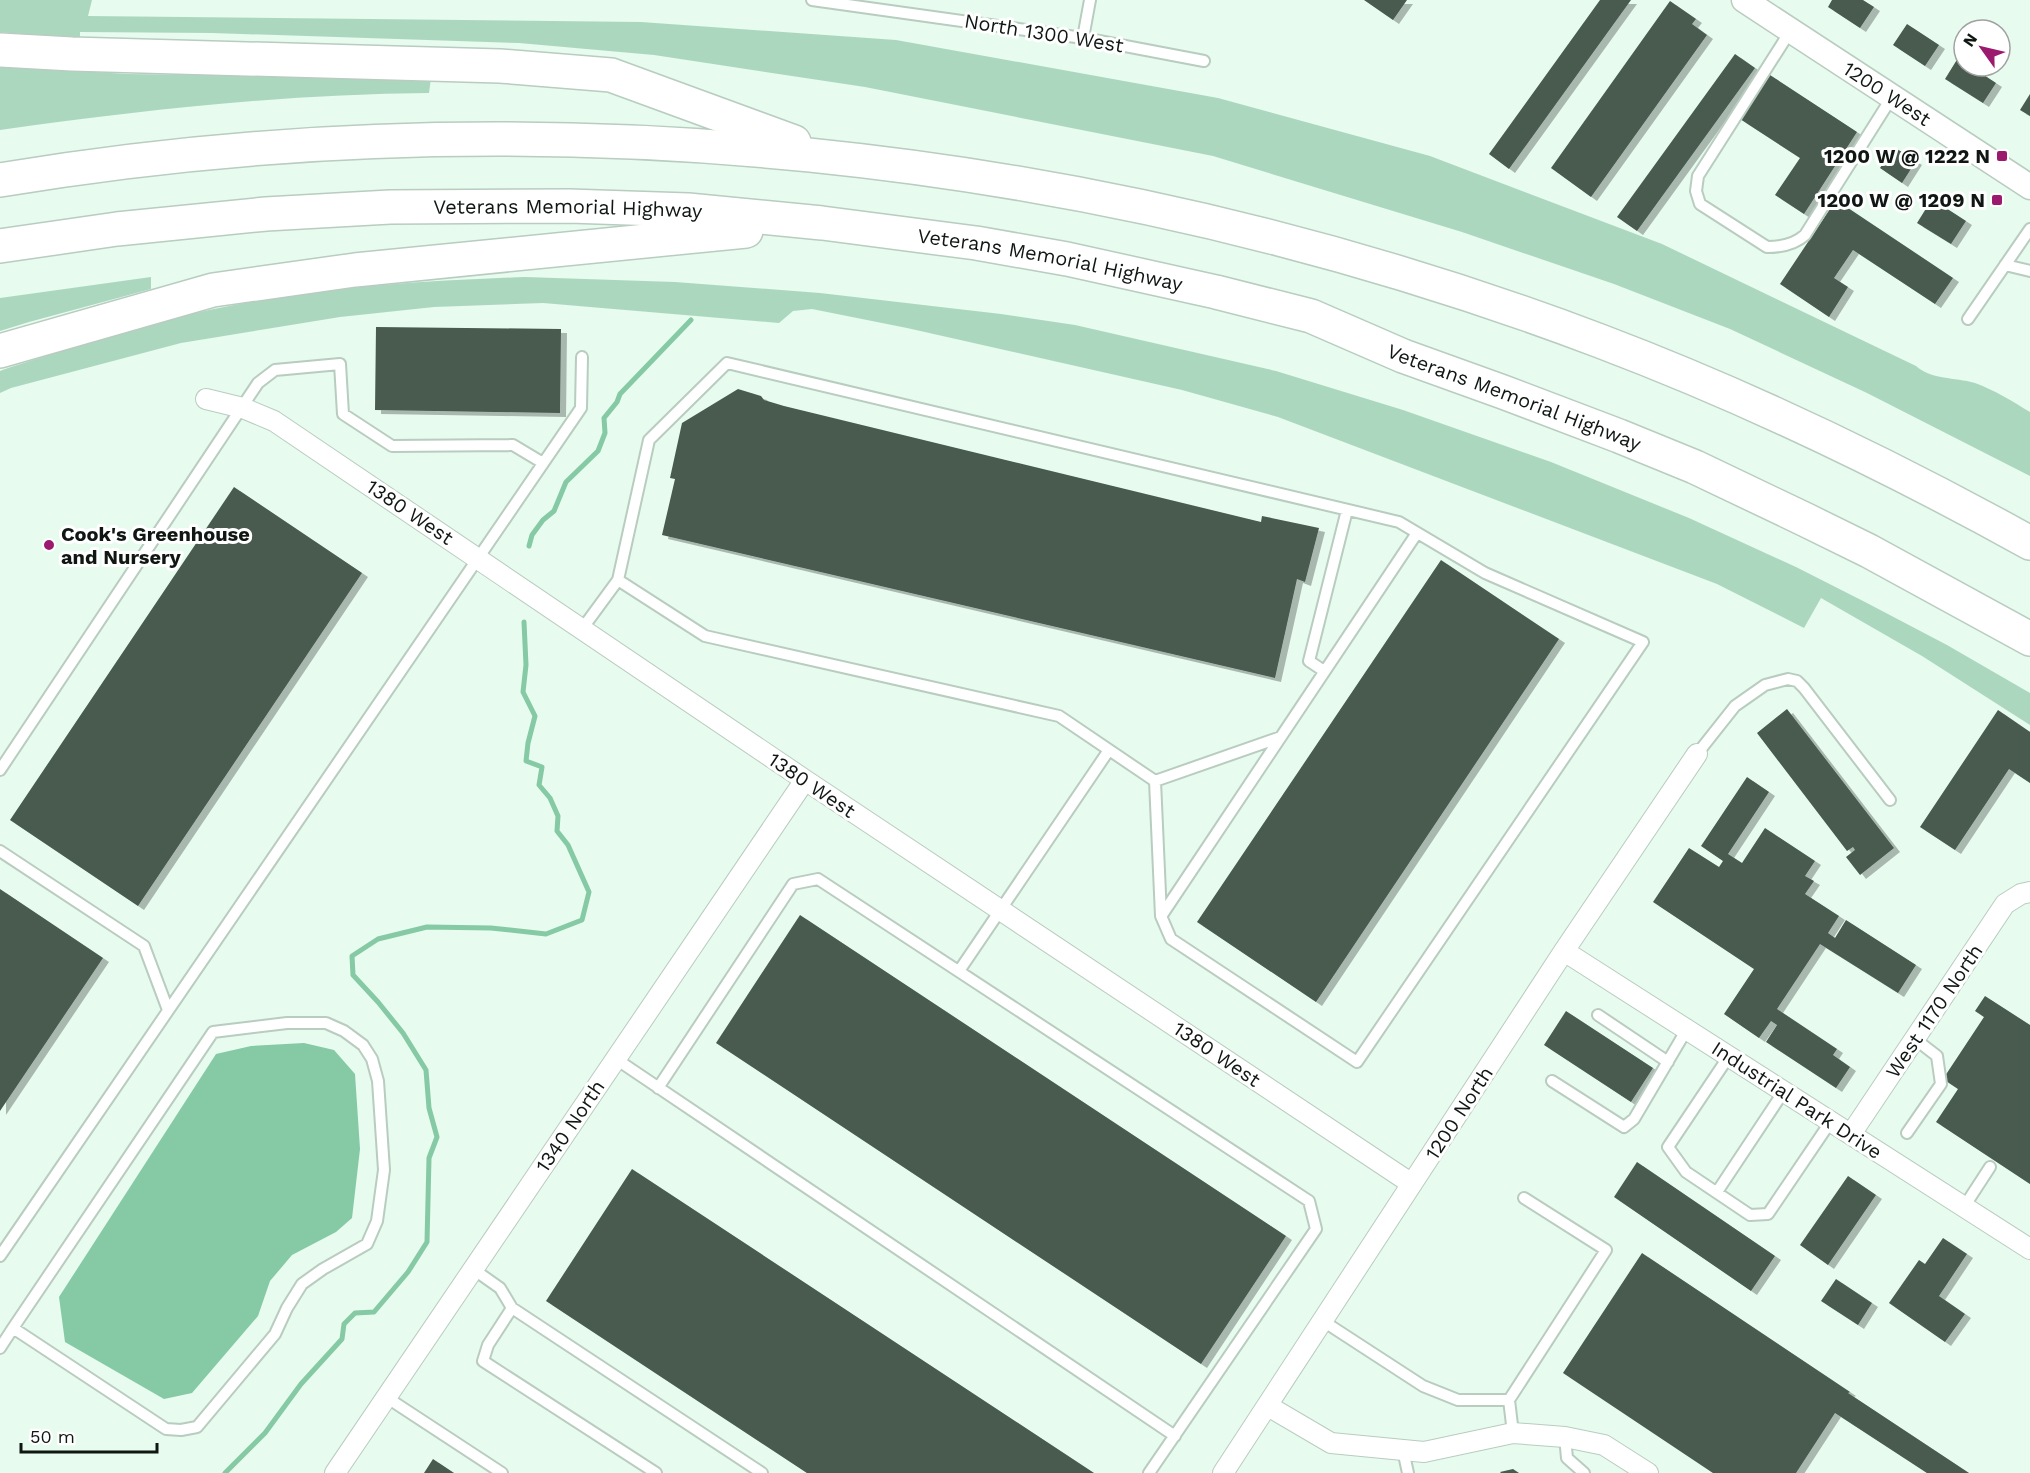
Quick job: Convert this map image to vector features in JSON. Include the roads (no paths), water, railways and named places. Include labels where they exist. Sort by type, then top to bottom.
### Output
[{"type":"highway","points":[[0,50],[500,66],[611,75],[838,158]]},
{"type":"highway","points":[[0,180],[106,164],[238,150],[398,141],[608,141],[838,158],[967,175],[1137,205],[1322,250],[1451,289],[1597,340],[1756,405],[1870,459],[2030,543]]},
{"type":"highway","name":"Veterans Memorial Highway","points":[[0,246],[191,220],[390,207],[569,206],[688,210],[822,223],[976,243],[1067,259],[1206,289],[1311,316],[1403,356],[1503,392],[1695,467],[1869,551],[2030,639]]},
{"type":"highway","points":[[0,351],[213,290],[355,270],[822,223]]},
{"type":"street","name":"1200 West","points":[[1744,0],[2030,187]]},
{"type":"street","name":"1380 West","points":[[206,399],[243,408],[274,421],[805,780],[1412,1184]]},
{"type":"street","name":"1200 North","points":[[1222,1473],[1696,754]]},
{"type":"street","name":"1340 North","points":[[335,1473],[805,780]]},
{"type":"street","name":"West 1170 North","points":[[1851,1134],[2005,904],[2026,893]]},
{"type":"street","name":"Industrial Park Drive","points":[[1564,951],[2030,1249]]},
{"type":"street","points":[[1268,1406],[1331,1443],[1424,1452],[1513,1433],[1565,1437],[1604,1445],[1648,1473]]},
{"type":"lane","name":"North 1300 West","points":[[812,0],[846,2],[1083,38],[1204,61]]},
{"type":"lane","points":[[1083,38],[1090,0]]},
{"type":"lane","points":[[1791,30],[1698,176],[1696,191],[1700,204],[1767,247],[1779,247],[1798,241],[1892,97]]},
{"type":"lane","points":[[1968,319],[2030,229]]},
{"type":"lane","points":[[2005,265],[2030,271]]},
{"type":"lane","points":[[0,1256],[581,408],[582,357]]},
{"type":"lane","points":[[582,629],[618,580],[649,440],[727,363],[1399,522],[1485,573],[1643,642],[1357,1062],[1171,939],[1161,916],[1155,781]]},
{"type":"lane","points":[[0,770],[258,383],[275,370],[340,364],[343,414],[392,446],[513,445],[543,464]]},
{"type":"lane","points":[[1324,671],[1309,661],[1347,510]]},
{"type":"lane","points":[[1161,916],[1417,533]]},
{"type":"lane","points":[[618,580],[705,636],[1059,716],[1155,781]]},
{"type":"lane","points":[[1696,754],[1735,706],[1765,685],[1788,679],[1797,681],[1890,800]]},
{"type":"lane","points":[[1155,781],[1281,736]]},
{"type":"lane","points":[[959,971],[1109,750]]},
{"type":"lane","points":[[0,851],[144,946],[168,1010]]},
{"type":"lane","points":[[658,1088],[793,884],[818,879],[1309,1201],[1316,1229],[1149,1473]]},
{"type":"lane","points":[[1598,1015],[1668,1062]]},
{"type":"lane","points":[[0,1348],[13,1328],[213,1032],[287,1023],[326,1023],[344,1031],[363,1045],[372,1059],[378,1081],[384,1170],[377,1221],[367,1244],[302,1284],[275,1334],[197,1427],[181,1430],[166,1429],[13,1328]]},
{"type":"lane","points":[[1552,1081],[1624,1127],[1634,1119],[1687,1029]]},
{"type":"lane","points":[[1907,1133],[1941,1084],[1937,1056],[1915,1039]]},
{"type":"lane","points":[[1730,1056],[1668,1147],[1686,1172],[1750,1215],[1768,1214],[1830,1121]]},
{"type":"lane","points":[[616,1059],[1175,1436]]},
{"type":"lane","points":[[1717,1192],[1784,1091]]},
{"type":"lane","points":[[1964,1207],[1990,1167]]},
{"type":"lane","points":[[1513,1433],[1509,1400],[1606,1250],[1524,1198]]},
{"type":"lane","points":[[473,1269],[500,1288],[512,1308],[762,1473]]},
{"type":"lane","points":[[512,1308],[488,1346],[483,1360],[656,1473]]},
{"type":"lane","points":[[1323,1321],[1423,1386],[1458,1400],[1509,1400]]},
{"type":"lane","points":[[386,1396],[502,1473]]},
{"type":"lane","points":[[1565,1437],[1567,1458],[1584,1473]]},
{"type":"lane","points":[[1403,1450],[1408,1473]]},
{"type":"waterway","points":[[529,546],[532,535],[543,520],[554,511],[566,482],[598,451],[605,433],[604,418],[617,402],[620,394],[691,320]]},
{"type":"waterway","points":[[225,1473],[265,1433],[301,1384],[342,1339],[344,1324],[355,1313],[374,1312],[408,1272],[427,1242],[429,1158],[437,1137],[429,1108],[426,1070],[403,1033],[353,975],[352,956],[378,939],[427,927],[491,928],[546,934],[582,920],[589,892],[568,845],[557,831],[558,816],[550,798],[539,785],[542,767],[526,761],[535,716],[523,692],[526,665],[524,622]]},
{"type":"place","name":"1200 W @ 1222 N","points":[[2002,156]]},
{"type":"place","name":"1200 W @ 1209 N","points":[[1997,200]]},
{"type":"place","name":"Cook's Greenhouse and Nursery","points":[[49,545]]}]
